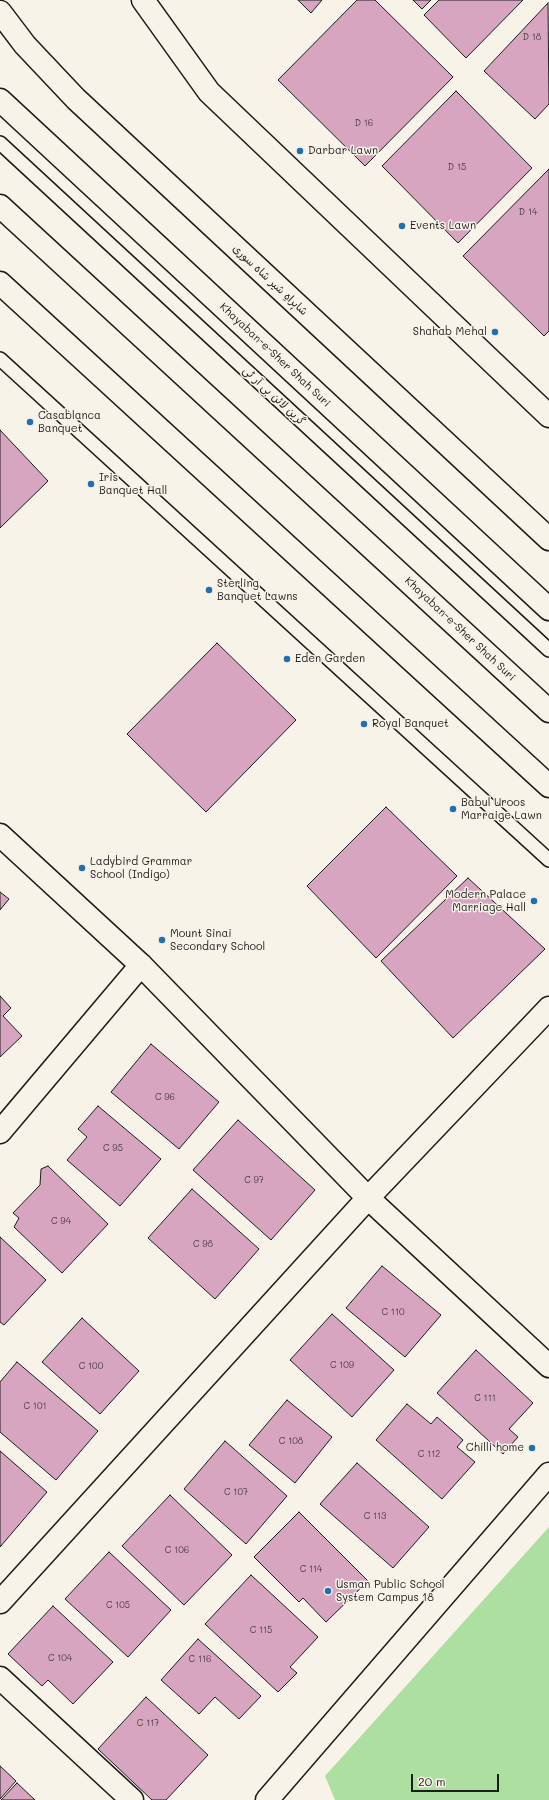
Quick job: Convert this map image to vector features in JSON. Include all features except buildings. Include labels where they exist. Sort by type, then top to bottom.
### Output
[{"type":"street","points":[[143,0],[209,92],[549,416]]},
{"type":"street","name":"شاہراہِ شیر شاہ سوری","points":[[0,12],[25,45],[76,99],[549,539]]},
{"type":"street","name":"Khayaban-e-Sher Shah Suri","points":[[0,100],[549,609]]},
{"type":"street","name":"Khayaban-e-Sher Shah Suri","points":[[0,206],[549,712]]},
{"type":"street","points":[[0,283],[549,786]]},
{"type":"street","points":[[0,835],[141,965],[368,1198],[549,1366]]},
{"type":"street","points":[[0,1132],[141,965]]},
{"type":"street","points":[[0,1602],[368,1198],[549,1008]]},
{"type":"street","points":[[267,1800],[549,1474]]},
{"type":"street","points":[[0,1678],[132,1800]]},
{"type":"lane","name":"گرین لائن بی آر ٹی","points":[[0,143],[549,650]]},
{"type":"lane","points":[[0,359],[549,860]]},
{"type":"green space","points":[[549,1527],[549,1800],[335,1800],[325,1776]]},
{"type":"place","name":"Darbar Lawn","points":[[300,151]]},
{"type":"place","name":"Events Lawn","points":[[402,226]]},
{"type":"place","name":"Shahab Mehal","points":[[495,332]]},
{"type":"place","name":"Casablanca Banquet","points":[[30,422]]},
{"type":"place","name":"Iris Banquet Hall","points":[[91,484]]},
{"type":"place","name":"Sterling Banquet Lawns","points":[[209,590]]},
{"type":"place","name":"Eden Garden","points":[[287,659]]},
{"type":"place","name":"Royal Banquet","points":[[364,724]]},
{"type":"place","name":"Babul Uroos Marraige Lawn","points":[[453,809]]},
{"type":"place","name":"Ladybird Grammar School (Indigo)","points":[[82,868]]},
{"type":"place","name":"Modern Palace Marriage Hall","points":[[534,901]]},
{"type":"place","name":"Mount Sinai Secondary School","points":[[162,940]]},
{"type":"place","name":"Chilli home","points":[[532,1448]]},
{"type":"place","name":"Usman Public School System Campus 18","points":[[328,1591]]}]
